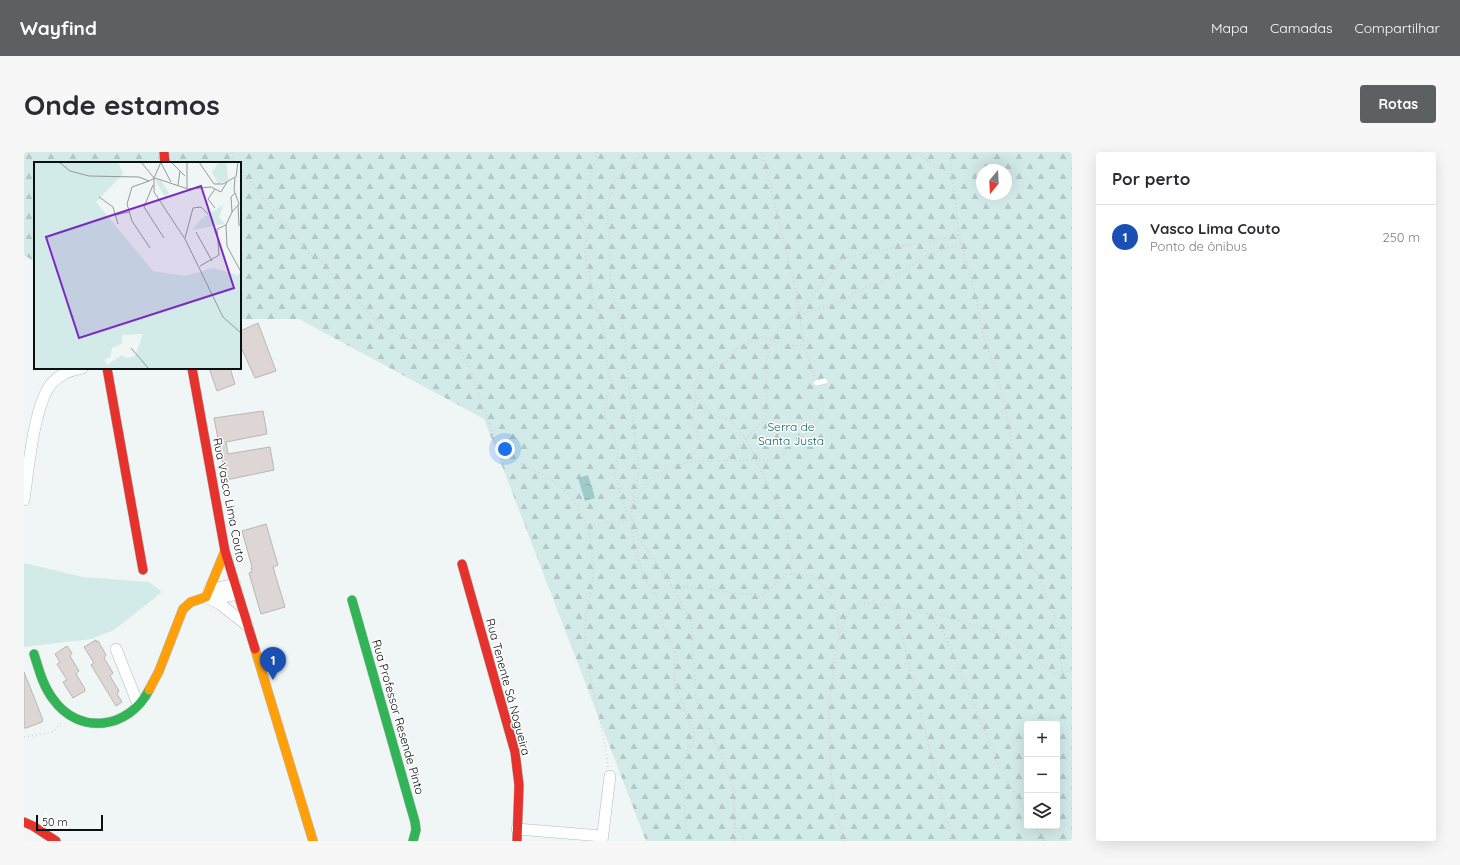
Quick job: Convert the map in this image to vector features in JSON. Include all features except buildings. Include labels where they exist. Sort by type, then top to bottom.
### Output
[{"type":"street","points":[[164,152],[165,162]]},
{"type":"street","points":[[24,500],[36,426],[45,394],[52,383],[62,375],[79,369]]},
{"type":"street","points":[[107,369],[143,570]]},
{"type":"street","name":"Rua Vasco Lima Couto","points":[[192,369],[225,551],[313,841]]},
{"type":"street","points":[[209,595],[225,551]]},
{"type":"street","name":"Rua Tenente Sá Nogueira","points":[[462,564],[515,752],[519,785],[517,841]]},
{"type":"street","points":[[34,654],[45,687],[53,700],[63,711],[79,720],[96,724],[116,721],[130,713],[146,696],[159,671],[183,609],[191,602],[209,595],[237,589]]},
{"type":"street","points":[[209,595],[248,626]]},
{"type":"street","name":"Rua Professor Resende Pinto","points":[[352,600],[415,822],[416,830],[413,841]]},
{"type":"street","points":[[116,650],[138,704]]},
{"type":"street","points":[[517,829],[602,838],[610,776]]},
{"type":"street","points":[[24,822],[56,841]]},
{"type":"lane","points":[[816,383],[824,381]]},
{"type":"path","points":[[232,152],[233,159],[235,162]]},
{"type":"path","points":[[596,152],[596,160],[590,176],[589,197],[582,218],[588,236],[584,247],[592,287],[592,298],[602,321],[606,340],[606,359],[611,381],[605,407],[605,418],[614,435],[618,453],[615,476],[626,511],[633,520]]},
{"type":"path","points":[[643,152],[616,179],[607,204],[610,287],[625,335],[628,378],[639,471],[630,513],[639,539],[671,585],[691,621],[696,699],[726,767],[734,792],[735,841]]},
{"type":"path","points":[[630,513],[640,492],[655,476],[674,466],[695,461],[769,460],[782,455],[793,443],[805,435],[822,417],[823,407],[804,345],[796,291],[762,152]]},
{"type":"path","points":[[913,152],[943,169],[951,178],[954,186],[959,235],[977,302],[983,335],[998,376],[1011,435],[1014,485],[1023,531],[1024,551],[1028,562],[1038,574],[1054,615],[1062,674]]},
{"type":"path","points":[[951,178],[952,152]]},
{"type":"path","points":[[241,170],[309,254],[321,260],[333,277],[374,318],[392,332],[411,340],[438,340],[456,344],[469,366],[500,454],[546,477],[565,491],[575,503],[589,531],[592,551],[593,576],[585,627],[587,654],[598,714],[606,746],[610,776]]},
{"type":"path","points":[[725,461],[754,430],[765,421],[767,407],[766,363],[770,339],[783,325],[799,312],[843,258],[959,235]]},
{"type":"path","points":[[800,315],[845,300],[854,292],[901,274],[926,256],[961,243]]},
{"type":"path","points":[[684,464],[698,448],[699,436],[694,428],[693,415],[696,395],[694,384],[702,371],[727,362],[736,349],[763,337],[786,346],[804,345]]},
{"type":"path","points":[[696,395],[711,414],[730,420],[746,438],[783,519],[792,552],[791,575]]},
{"type":"path","points":[[589,531],[594,524],[633,520]]},
{"type":"path","points":[[633,520],[631,528],[643,576],[657,597],[663,627],[675,653],[674,678],[685,713],[693,727],[694,742],[687,750],[683,766],[686,841]]},
{"type":"path","points":[[671,585],[761,596],[787,574],[810,575],[834,597],[840,636]]},
{"type":"path","points":[[844,841],[832,804],[829,703],[837,644],[845,619],[850,610],[861,603],[872,603],[949,617],[1002,635],[1052,672],[1062,674],[1072,669]]},
{"type":"path","points":[[895,607],[952,841]]},
{"type":"path","points":[[926,613],[945,635],[1000,768],[1024,809]]},
{"type":"path","points":[[24,737],[52,732],[69,714]]},
{"type":"path","points":[[734,823],[745,841]]},
{"type":"path","points":[[1037,829],[1044,841]]},
{"type":"green space","name":"Serra de Santa Justa","points":[[24,152],[1072,152],[1072,841],[646,841],[484,419],[299,319],[241,319],[241,162],[34,162],[34,261],[24,255]]},
{"type":"green space","points":[[24,563],[83,577],[149,582],[162,592],[114,630],[91,639],[24,647]]},
{"type":"water","points":[[588,475],[595,498],[585,501],[578,478]]},
{"type":"traffic: fast","points":[[352,600],[415,822],[416,830],[413,841]]},
{"type":"traffic: fast","points":[[34,654],[42,678],[53,699],[64,711],[76,719],[90,723],[103,723],[117,720],[129,713],[140,703],[149,690]]},
{"type":"traffic: slow","points":[[149,690],[159,671],[183,609],[191,602],[206,597],[225,551]]},
{"type":"traffic: slow","points":[[255,649],[313,841]]},
{"type":"traffic: jam","points":[[164,152],[165,162]]},
{"type":"traffic: jam","points":[[107,369],[143,570]]},
{"type":"traffic: jam","points":[[192,369],[225,551],[255,649]]},
{"type":"traffic: jam","points":[[462,564],[515,752],[519,785],[517,841]]},
{"type":"traffic: jam","points":[[24,822],[56,841]]},
{"type":"place","name":"Vasco Lima Couto","points":[[273,680]]}]
